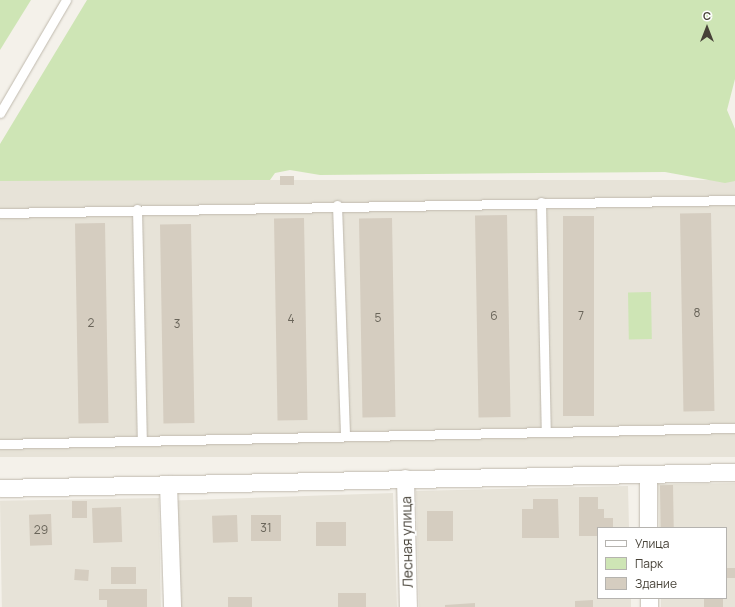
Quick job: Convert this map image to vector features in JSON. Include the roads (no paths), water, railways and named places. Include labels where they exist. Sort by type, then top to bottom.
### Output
[{"type":"street","points":[[0,488],[735,472]]},
{"type":"street","points":[[648,474],[648,527]]},
{"type":"street","name":"Лесная улица","points":[[405,478],[408,607]]},
{"type":"street","points":[[168,484],[172,607]]},
{"type":"lane","points":[[0,113],[66,0]]},
{"type":"lane","points":[[0,213],[137,209],[735,200]]},
{"type":"lane","points":[[541,202],[546,432]]},
{"type":"lane","points":[[337,206],[345,436]]},
{"type":"lane","points":[[137,209],[142,441]]},
{"type":"lane","points":[[0,444],[735,428]]}]
